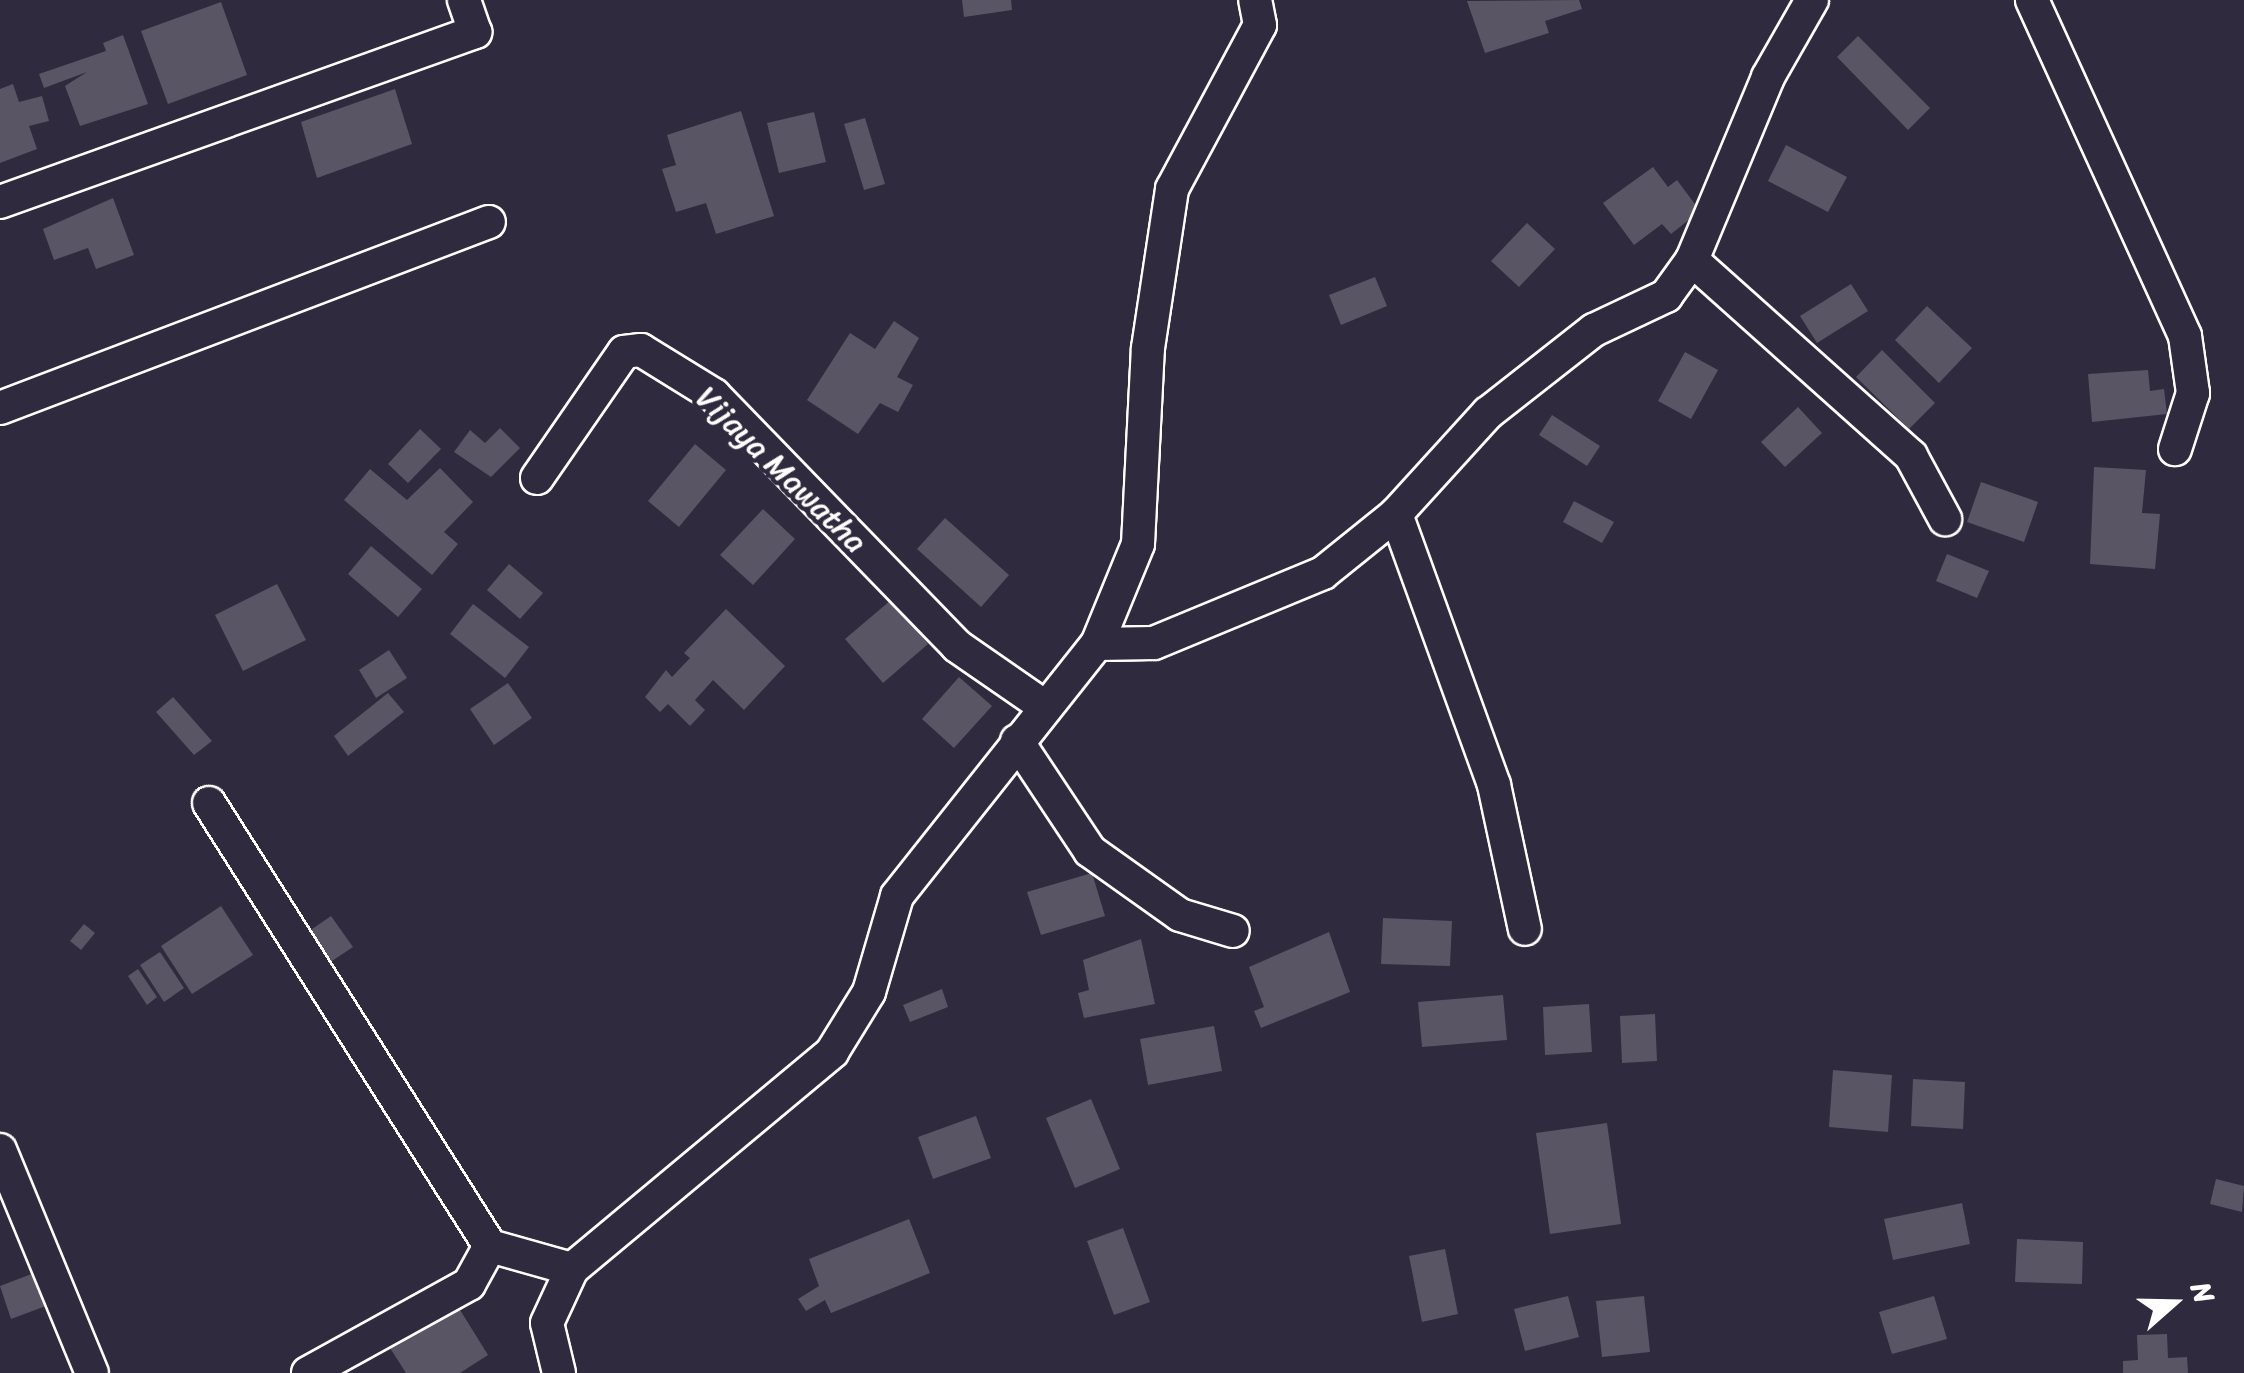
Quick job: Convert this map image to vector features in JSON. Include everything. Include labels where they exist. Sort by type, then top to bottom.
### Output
[{"type":"street","points":[[0,202],[475,32],[464,0]]},
{"type":"street","points":[[559,1373],[547,1323],[572,1268],[832,1052],[869,992],[897,896],[1097,644],[1138,544],[1148,348],[1172,189],[1260,25],[1255,0]]},
{"type":"street","points":[[1097,644],[1154,644],[1323,574],[1396,514],[1488,413],[1594,330],[1666,296],[1692,260],[1768,77],[1812,0]]},
{"type":"street","points":[[2032,0],[2184,336],[2193,393],[2175,450]]},
{"type":"street","points":[[0,408],[488,222]]},
{"type":"street","points":[[1692,260],[1911,456],[1945,520]]},
{"type":"street","name":"Vijaya Mawatha","points":[[537,478],[624,352],[641,350],[714,395],[956,646],[1045,707]]},
{"type":"street","points":[[1396,514],[1494,785],[1524,929]]},
{"type":"street","points":[[1017,741],[1090,851],[1180,916],[1233,931]]},
{"type":"street","points":[[209,803],[490,1246],[572,1268]]},
{"type":"street","points":[[0,1150],[92,1373]]},
{"type":"street","points":[[308,1373],[469,1284],[490,1246]]},
{"type":"building","points":[[962,0],[1011,0],[1012,10],[964,17]]},
{"type":"building","points":[[1579,0],[1582,9],[1545,21],[1549,33],[1485,53],[1467,1]]},
{"type":"building","points":[[221,2],[247,75],[168,104],[141,31]]},
{"type":"building","points":[[123,35],[148,104],[80,126],[65,86],[87,72],[44,88],[39,74],[106,51],[103,43]]},
{"type":"building","points":[[1858,36],[1930,108],[1908,130],[1837,57]]},
{"type":"building","points":[[13,84],[19,102],[42,96],[49,121],[29,126],[37,149],[0,163],[0,89]]},
{"type":"building","points":[[395,89],[412,144],[317,178],[301,122]]},
{"type":"building","points":[[741,111],[774,216],[716,234],[706,203],[676,212],[662,169],[676,165],[667,135]]},
{"type":"building","points":[[814,112],[826,162],[779,173],[767,123]]},
{"type":"building","points":[[865,118],[885,184],[864,190],[844,124]]},
{"type":"building","points":[[1786,145],[1847,177],[1828,212],[1768,181]]},
{"type":"building","points":[[1653,167],[1668,187],[1677,180],[1700,211],[1671,234],[1662,224],[1634,245],[1603,203]]},
{"type":"building","points":[[113,198],[134,255],[96,269],[88,248],[54,260],[43,229]]},
{"type":"building","points":[[1527,223],[1555,249],[1519,287],[1491,261]]},
{"type":"building","points":[[1375,277],[1387,306],[1341,325],[1329,295]]},
{"type":"building","points":[[1851,284],[1868,311],[1817,343],[1800,316]]},
{"type":"building","points":[[1927,306],[1972,348],[1939,383],[1895,340]]},
{"type":"building","points":[[894,321],[919,338],[897,377],[913,385],[898,412],[880,403],[858,434],[807,400],[850,333],[875,349]]},
{"type":"building","points":[[1882,350],[1935,403],[1909,429],[1856,377]]},
{"type":"building","points":[[1685,352],[1718,370],[1691,419],[1658,401]]},
{"type":"building","points":[[2148,370],[2150,391],[2164,389],[2167,414],[2092,422],[2088,374]]},
{"type":"building","points":[[1798,407],[1822,433],[1785,467],[1761,442]]},
{"type":"building","points":[[1552,415],[1600,446],[1587,466],[1539,435]]},
{"type":"building","points":[[500,428],[520,448],[491,477],[454,452],[470,430],[485,443]]},
{"type":"building","points":[[420,429],[441,449],[408,483],[388,464]]},
{"type":"building","points":[[695,444],[726,470],[679,527],[648,501]]},
{"type":"building","points":[[2094,467],[2146,470],[2142,513],[2160,514],[2155,569],[2090,564]]},
{"type":"building","points":[[440,468],[473,502],[444,532],[458,544],[432,575],[344,500],[370,469],[407,500]]},
{"type":"building","points":[[1981,482],[2038,502],[2024,542],[1967,522]]},
{"type":"building","points":[[1574,501],[1614,522],[1602,543],[1563,522]]},
{"type":"building","points":[[763,509],[795,539],[753,585],[720,555]]},
{"type":"building","points":[[945,518],[1009,575],[981,607],[917,549]]},
{"type":"building","points":[[371,546],[422,589],[398,617],[348,574]]},
{"type":"building","points":[[1947,554],[1989,571],[1977,598],[1936,581]]},
{"type":"building","points":[[509,564],[543,593],[520,619],[487,590]]},
{"type":"building","points":[[277,584],[306,640],[243,671],[215,615]]},
{"type":"building","points":[[891,600],[928,644],[883,683],[845,639]]},
{"type":"building","points":[[473,604],[529,647],[505,678],[450,634]]},
{"type":"building","points":[[726,609],[785,666],[744,710],[713,680],[695,700],[705,710],[690,726],[668,704],[660,712],[645,697],[666,670],[672,677],[690,658],[684,653]]},
{"type":"building","points":[[389,650],[407,678],[376,698],[359,670]]},
{"type":"building","points":[[959,677],[992,706],[954,748],[922,719]]},
{"type":"building","points":[[508,683],[532,718],[494,745],[470,709]]},
{"type":"building","points":[[388,693],[404,712],[348,756],[334,736]]},
{"type":"building","points":[[173,697],[212,741],[194,755],[156,712]]},
{"type":"building","points":[[1092,873],[1105,916],[1041,935],[1027,892]]},
{"type":"building","points":[[221,906],[253,955],[192,994],[161,946]]},
{"type":"building","points":[[331,916],[353,947],[326,965],[305,934]]},
{"type":"building","points":[[1383,918],[1452,921],[1450,966],[1381,964]]},
{"type":"building","points":[[84,924],[95,933],[81,950],[70,941]]},
{"type":"building","points":[[1329,932],[1350,992],[1261,1028],[1254,1011],[1264,1007],[1249,967]]},
{"type":"building","points":[[1141,939],[1155,1004],[1084,1018],[1078,993],[1089,990],[1083,960]]},
{"type":"building","points":[[160,952],[184,988],[164,1002],[140,965]]},
{"type":"building","points":[[138,969],[157,997],[147,1005],[128,976]]},
{"type":"building","points":[[942,989],[948,1007],[910,1022],[903,1005]]},
{"type":"building","points":[[1503,995],[1507,1040],[1422,1047],[1418,1002]]},
{"type":"building","points":[[1589,1004],[1592,1052],[1545,1055],[1543,1007]]},
{"type":"building","points":[[1655,1014],[1657,1061],[1622,1063],[1620,1016]]},
{"type":"building","points":[[1214,1026],[1222,1071],[1148,1085],[1140,1039]]},
{"type":"building","points":[[1833,1070],[1892,1075],[1888,1132],[1829,1127]]},
{"type":"building","points":[[1913,1079],[1965,1082],[1963,1129],[1911,1126]]},
{"type":"building","points":[[1091,1099],[1120,1169],[1075,1188],[1046,1118]]},
{"type":"building","points":[[976,1116],[991,1158],[933,1179],[918,1137]]},
{"type":"building","points":[[1607,1123],[1621,1224],[1550,1234],[1536,1133]]},
{"type":"building","points":[[2216,1179],[2244,1186],[2242,1212],[2210,1204]]},
{"type":"building","points":[[1962,1203],[1970,1244],[1893,1260],[1884,1219]]},
{"type":"building","points":[[909,1219],[930,1273],[831,1313],[825,1300],[806,1311],[798,1299],[819,1286],[809,1259]]},
{"type":"building","points":[[1123,1228],[1150,1302],[1114,1315],[1087,1241]]},
{"type":"building","points":[[2017,1239],[2083,1242],[2082,1284],[2015,1282]]},
{"type":"building","points":[[1445,1249],[1458,1314],[1422,1322],[1409,1256]]},
{"type":"building","points":[[42,1270],[54,1303],[11,1319],[0,1286]]},
{"type":"building","points":[[1568,1296],[1579,1337],[1525,1351],[1514,1309]]},
{"type":"building","points":[[1644,1296],[1650,1352],[1602,1357],[1596,1301]]},
{"type":"building","points":[[1934,1296],[1947,1339],[1892,1354],[1879,1312]]},
{"type":"building","points":[[457,1305],[488,1355],[460,1373],[406,1373],[390,1348]]},
{"type":"building","points":[[2167,1334],[2168,1358],[2187,1357],[2188,1373],[2123,1373],[2123,1361],[2138,1360],[2137,1335]]}]
